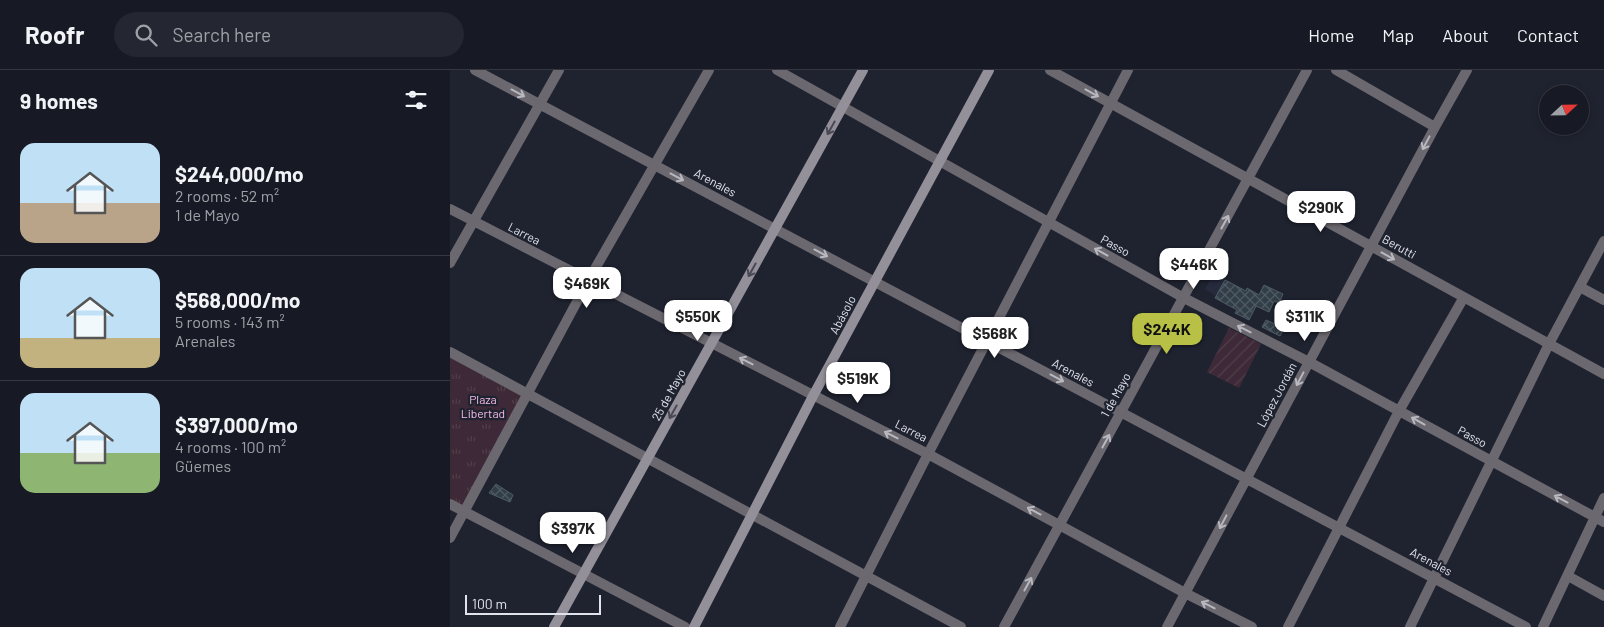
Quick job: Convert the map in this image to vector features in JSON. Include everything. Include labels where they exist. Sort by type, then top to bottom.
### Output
[{"type":"street","name":"Arenales","points":[[475,70],[1526,627]]},
{"type":"street","points":[[450,263],[559,70]]},
{"type":"street","points":[[450,538],[588,281],[653,164],[709,70]]},
{"type":"street","name":"Passo","points":[[777,70],[1184,298],[1309,362],[1599,519]]},
{"type":"street","name":"25 de Mayo","points":[[554,627],[863,70]]},
{"type":"street","name":"Abásolo","points":[[694,627],[813,396],[989,70]]},
{"type":"street","name":"Berutti","points":[[1050,70],[1604,374]]},
{"type":"street","points":[[840,627],[1128,70]]},
{"type":"street","name":"1 de Mayo","points":[[1004,627],[1307,70]]},
{"type":"street","points":[[1336,70],[1435,127]]},
{"type":"street","name":"López Jordán","points":[[1167,627],[1467,70]]},
{"type":"street","name":"Larrea","points":[[450,209],[928,454],[1252,627]]},
{"type":"street","points":[[1410,627],[1549,344],[1604,241]]},
{"type":"street","points":[[1580,287],[1604,300]]},
{"type":"street","points":[[1288,627],[1399,410],[1464,297]]},
{"type":"street","points":[[450,352],[961,627]]},
{"type":"street","points":[[1543,627],[1599,519],[1604,498]]},
{"type":"street","points":[[450,504],[685,627]]},
{"type":"street","points":[[1568,576],[1604,596]]},
{"type":"shaded area","points":[[1214,273],[1245,290],[1235,309],[1205,289]]},
{"type":"green space","points":[[1229,328],[1261,344],[1239,388],[1207,372]]},
{"type":"green space","name":"Plaza Libertad","points":[[450,352],[528,394],[464,511],[450,504]]},
{"type":"building","points":[[1225,280],[1246,291],[1247,288],[1259,295],[1264,285],[1283,294],[1279,303],[1274,301],[1269,312],[1256,306],[1249,320],[1235,313],[1237,310],[1215,298]]},
{"type":"building","points":[[1266,320],[1284,328],[1280,336],[1262,327]]},
{"type":"building","points":[[496,484],[513,495],[510,502],[489,493]]}]
